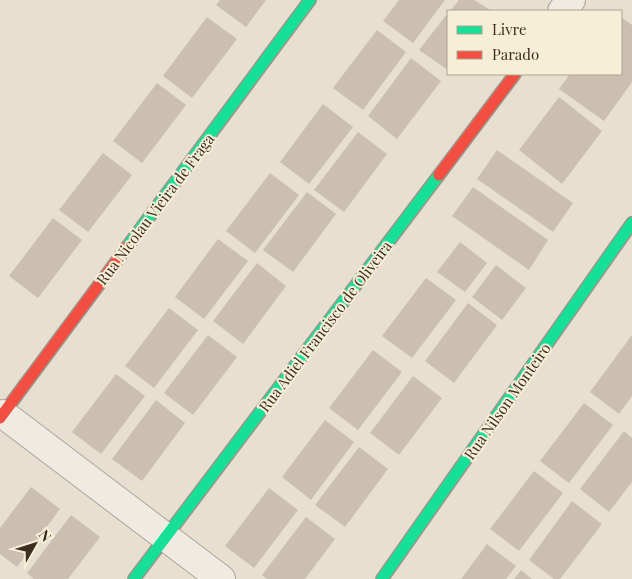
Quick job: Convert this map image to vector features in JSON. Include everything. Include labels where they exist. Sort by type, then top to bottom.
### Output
[{"type":"street","name":"Rua Nicolau Vieira de Fraga","points":[[1,416],[310,0]]},
{"type":"street","points":[[563,10],[571,0]]},
{"type":"street","name":"Rua Adiel Francisco de Oliveira","points":[[134,579],[514,75]]},
{"type":"street","name":"Rua Nilson Monteiro","points":[[382,579],[632,223]]},
{"type":"street","points":[[1,416],[221,579]]},
{"type":"building","points":[[220,0],[266,0],[246,27],[216,5]]},
{"type":"building","points":[[399,0],[445,0],[413,43],[383,21]]},
{"type":"building","points":[[459,0],[474,0],[490,10],[451,10]]},
{"type":"building","points":[[447,14],[447,69],[419,50]]},
{"type":"building","points":[[207,17],[237,39],[192,98],[163,76]]},
{"type":"building","points":[[622,18],[632,25],[632,82],[604,121],[559,89],[569,75],[622,75]]},
{"type":"building","points":[[377,30],[406,52],[363,110],[333,88]]},
{"type":"building","points":[[411,58],[441,81],[397,139],[368,116]]},
{"type":"building","points":[[157,83],[186,105],[142,163],[113,141]]},
{"type":"building","points":[[559,97],[602,131],[562,184],[519,150]]},
{"type":"building","points":[[323,104],[353,127],[309,184],[280,162]]},
{"type":"building","points":[[358,132],[387,154],[344,212],[314,190]]},
{"type":"building","points":[[497,150],[573,203],[553,232],[477,179]]},
{"type":"building","points":[[103,153],[132,175],[88,232],[59,210]]},
{"type":"building","points":[[270,173],[299,195],[255,253],[226,231]]},
{"type":"building","points":[[473,187],[548,240],[529,270],[452,216]]},
{"type":"building","points":[[307,192],[336,214],[293,272],[263,250]]},
{"type":"building","points":[[53,218],[82,240],[38,298],[9,276]]},
{"type":"building","points":[[218,239],[248,261],[204,319],[175,297]]},
{"type":"building","points":[[460,242],[487,263],[465,292],[437,272]]},
{"type":"building","points":[[257,263],[286,286],[243,344],[213,321]]},
{"type":"building","points":[[496,265],[526,288],[502,320],[472,297]]},
{"type":"building","points":[[426,278],[456,300],[412,358],[382,336]]},
{"type":"building","points":[[468,303],[497,325],[454,383],[425,361]]},
{"type":"building","points":[[169,308],[198,330],[154,388],[125,366]]},
{"type":"building","points":[[208,335],[237,357],[193,415],[164,393]]},
{"type":"building","points":[[632,335],[632,396],[619,414],[590,392]]},
{"type":"building","points":[[373,350],[402,372],[358,430],[329,408]]},
{"type":"building","points":[[116,374],[145,396],[101,454],[72,432]]},
{"type":"building","points":[[413,376],[442,398],[399,455],[370,433]]},
{"type":"building","points":[[156,400],[185,423],[142,481],[112,459]]},
{"type":"building","points":[[584,403],[613,425],[569,483],[540,461]]},
{"type":"building","points":[[325,420],[354,442],[311,500],[282,477]]},
{"type":"building","points":[[624,431],[632,438],[632,482],[609,512],[580,489]]},
{"type":"building","points":[[359,447],[388,469],[345,527],[315,505]]},
{"type":"building","points":[[534,471],[563,493],[519,551],[490,529]]},
{"type":"building","points":[[31,487],[60,509],[17,567],[0,554],[0,528]]},
{"type":"building","points":[[269,488],[298,510],[254,568],[225,546]]},
{"type":"building","points":[[572,501],[602,524],[560,579],[554,579],[529,560]]},
{"type":"building","points":[[71,515],[100,537],[68,579],[34,579],[27,573]]},
{"type":"building","points":[[306,517],[335,539],[305,579],[267,579],[262,575]]},
{"type":"building","points":[[487,544],[516,566],[506,579],[461,579]]},
{"type":"building","points":[[521,570],[532,579],[514,579]]},
{"type":"traffic: fast","points":[[127,247],[310,0]]},
{"type":"traffic: fast","points":[[134,579],[439,175]]},
{"type":"traffic: fast","points":[[382,579],[632,223]]},
{"type":"traffic: jam","points":[[439,175],[514,75]]},
{"type":"traffic: jam","points":[[0,418],[127,247]]}]
